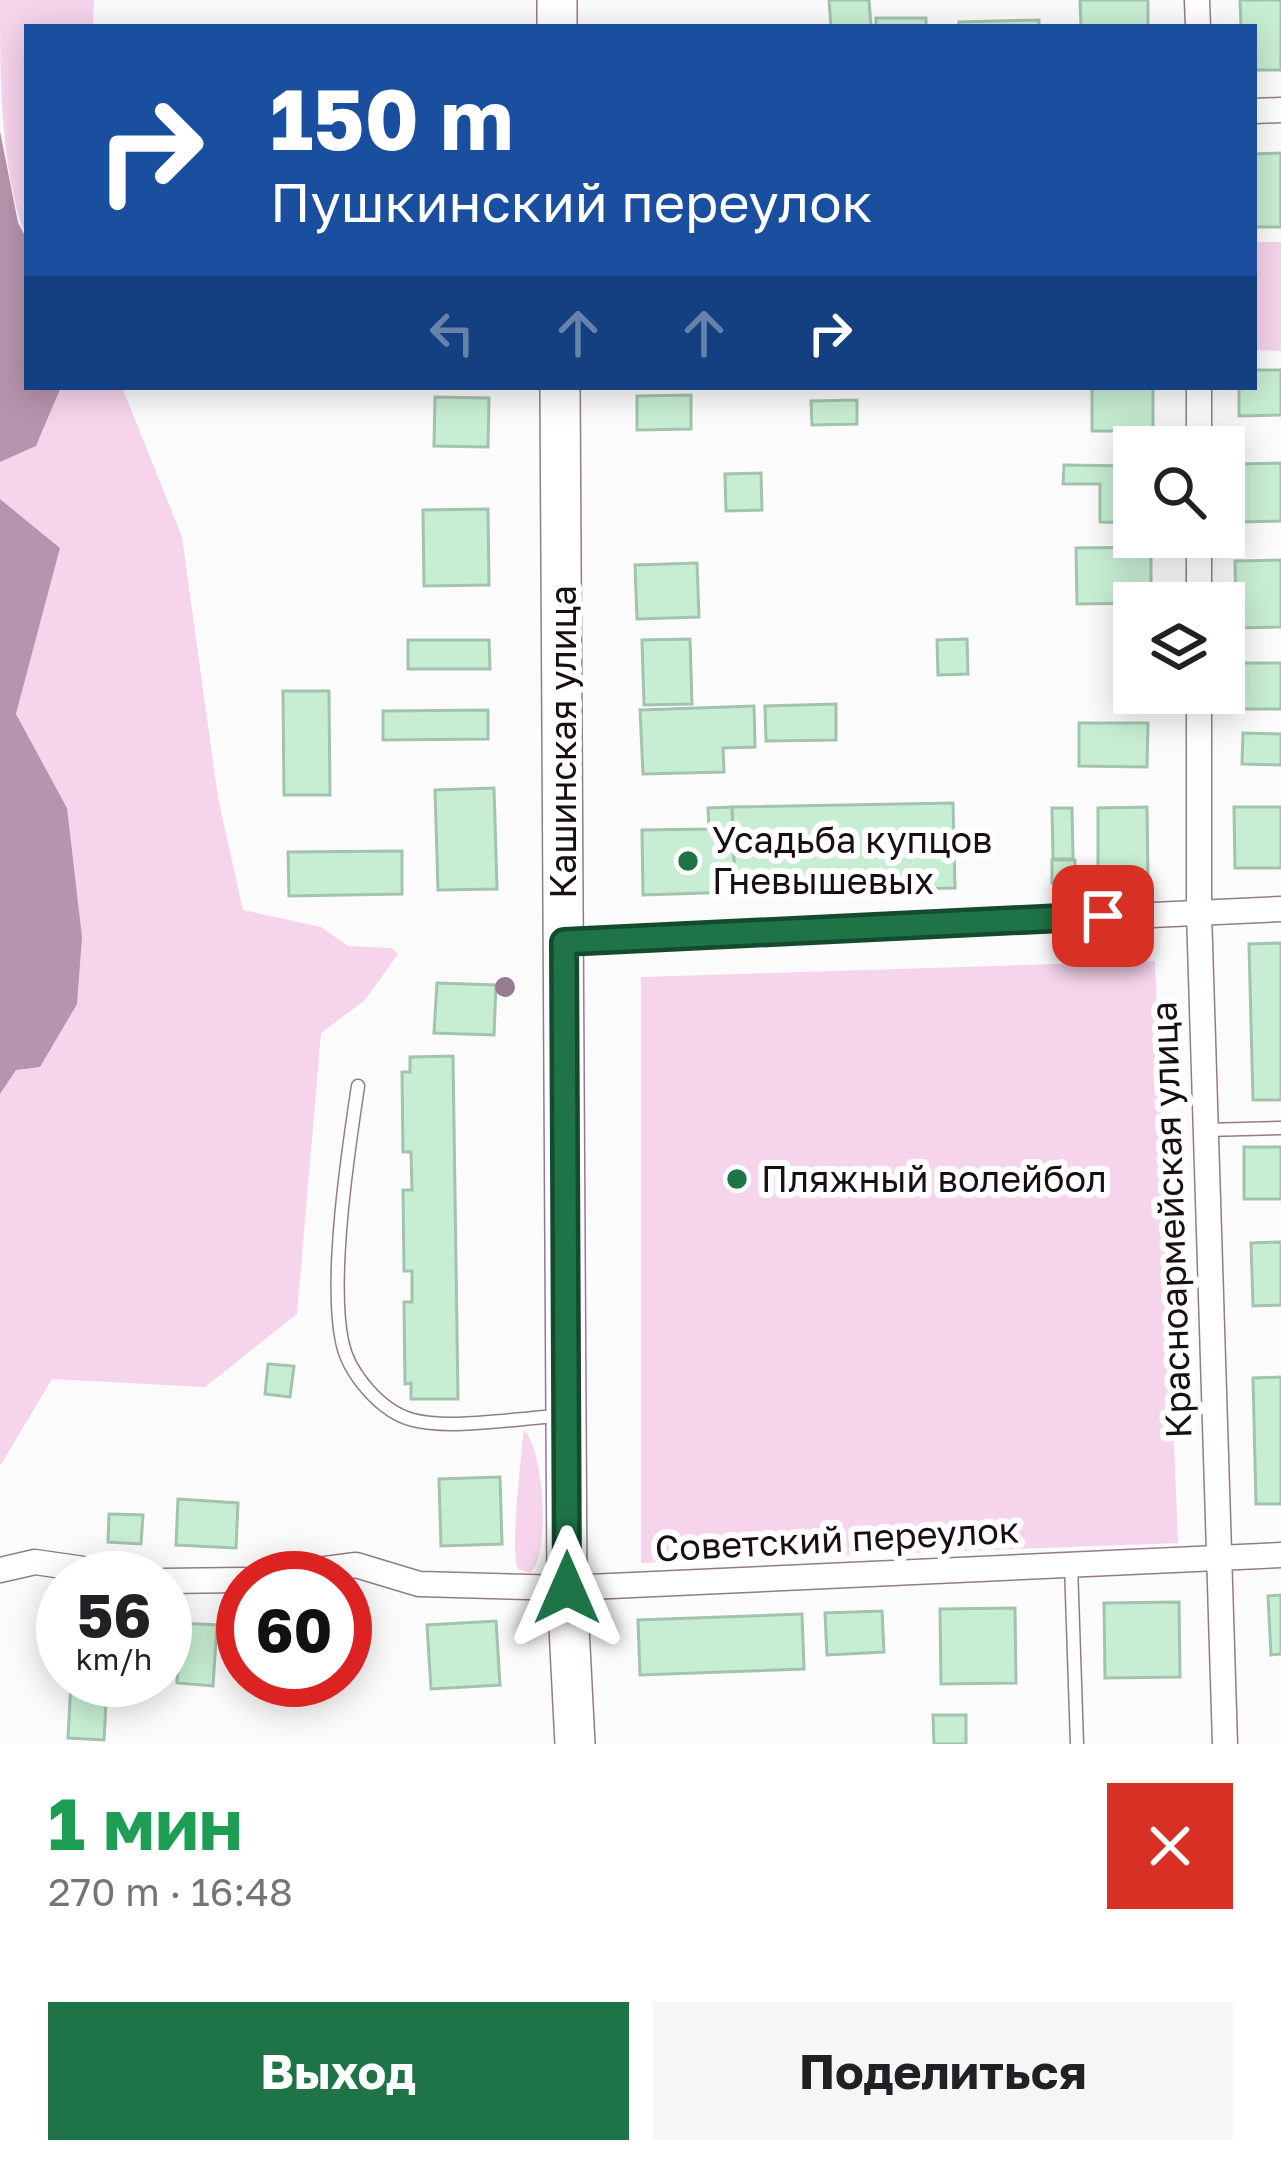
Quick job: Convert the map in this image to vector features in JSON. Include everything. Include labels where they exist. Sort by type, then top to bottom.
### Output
[{"type":"main road","name":"Кашинская улица","points":[[560,390],[567,1588],[574,1744]]},
{"type":"street","points":[[1199,390],[1199,426]]},
{"type":"street","name":"Красноармейская улица","points":[[1199,714],[1198,912],[1225,1744]]},
{"type":"street","points":[[564,942],[1281,909]]},
{"type":"street","name":"Советский переулок","points":[[372,1570],[419,1584],[567,1588],[1281,1555]]},
{"type":"street","points":[[0,1570],[36,1562]]},
{"type":"lane","points":[[358,1086],[346,1169],[339,1317],[342,1345],[352,1366],[381,1402],[408,1420],[566,1415]]},
{"type":"lane","points":[[1205,1130],[1281,1128]]},
{"type":"lane","points":[[1071,1564],[1077,1744]]},
{"type":"shaded area","points":[[0,0],[94,0],[93,24],[24,24],[24,230],[11,183],[1,91]]},
{"type":"shaded area","points":[[0,131],[24,234],[24,390],[60,390],[36,446],[0,462]]},
{"type":"shaded area","points":[[1257,242],[1281,242],[1281,351],[1257,350]]},
{"type":"shaded area","points":[[60,390],[123,390],[182,537],[218,798],[243,910],[321,927],[348,946],[392,948],[398,954],[365,1000],[321,1033],[297,1314],[205,1387],[52,1379],[0,1466],[0,1094],[16,1070],[67,808],[16,714],[60,548],[0,499],[0,462],[36,446]]},
{"type":"shaded area","points":[[0,499],[60,548],[16,714],[67,808],[82,937],[77,1004],[40,1067],[16,1070],[0,1094]]},
{"type":"shaded area","points":[[1155,961],[1178,1543],[641,1563],[641,977]]},
{"type":"shaded area","points":[[524,1430],[536,1458],[543,1525],[537,1563],[530,1573],[518,1569],[515,1544]]},
{"type":"building","points":[[829,0],[869,0],[871,24],[831,24]]},
{"type":"building","points":[[1080,0],[1148,0],[1148,24],[1081,24]]},
{"type":"building","points":[[1240,0],[1281,0],[1281,70],[1257,70],[1257,24],[1241,24]]},
{"type":"building","points":[[876,18],[926,18],[926,24],[876,24]]},
{"type":"building","points":[[1039,20],[1039,24],[959,24]]},
{"type":"building","points":[[1281,153],[1281,227],[1257,227],[1257,154]]},
{"type":"building","points":[[1257,370],[1281,370],[1281,415],[1239,416],[1239,390],[1257,390]]},
{"type":"building","points":[[1092,390],[1153,390],[1153,426],[1113,426],[1113,431],[1092,431]]},
{"type":"building","points":[[691,395],[691,429],[637,430],[637,396]]},
{"type":"building","points":[[435,397],[489,398],[488,447],[434,446]]},
{"type":"building","points":[[857,400],[857,424],[812,425],[811,401]]},
{"type":"building","points":[[1281,463],[1281,521],[1245,522],[1245,464]]},
{"type":"building","points":[[1064,465],[1113,466],[1113,522],[1100,522],[1100,484],[1063,484]]},
{"type":"building","points":[[761,473],[762,510],[726,511],[725,474]]},
{"type":"building","points":[[488,509],[489,585],[424,586],[423,510]]},
{"type":"building","points":[[1076,548],[1113,548],[1113,558],[1151,558],[1151,582],[1113,582],[1113,604],[1077,604]]},
{"type":"building","points":[[1281,560],[1281,627],[1245,628],[1245,582],[1235,582],[1235,561]]},
{"type":"building","points":[[697,563],[699,617],[637,619],[635,565]]},
{"type":"building","points":[[690,639],[692,704],[644,705],[642,640]]},
{"type":"building","points":[[967,639],[968,674],[938,675],[937,640]]},
{"type":"building","points":[[408,640],[489,640],[490,669],[408,669]]},
{"type":"building","points":[[1245,663],[1281,663],[1281,709],[1245,709]]},
{"type":"building","points":[[283,691],[329,691],[330,795],[284,795]]},
{"type":"building","points":[[836,704],[836,740],[766,741],[765,706]]},
{"type":"building","points":[[754,706],[755,747],[723,748],[724,772],[643,774],[640,710]]},
{"type":"building","points":[[488,710],[488,739],[383,740],[383,711]]},
{"type":"building","points":[[1079,723],[1148,723],[1147,767],[1079,766]]},
{"type":"building","points":[[1243,733],[1281,734],[1281,765],[1242,764]]},
{"type":"building","points":[[494,788],[497,889],[438,890],[435,790]]},
{"type":"building","points":[[953,803],[955,888],[735,892],[732,807]]},
{"type":"building","name":"Усадьба купцов Гневышевых","points":[[732,807],[735,892],[643,895],[642,830],[709,829],[708,808]]},
{"type":"building","points":[[1147,807],[1148,879],[1098,879],[1098,808]]},
{"type":"building","points":[[1234,807],[1281,807],[1281,868],[1235,868]]},
{"type":"building","points":[[1052,808],[1072,808],[1073,859],[1053,859]]},
{"type":"building","points":[[402,851],[402,894],[289,896],[288,852]]},
{"type":"building","points":[[1052,860],[1075,860],[1075,882],[1052,883]]},
{"type":"building","points":[[1281,943],[1281,1100],[1253,1100],[1249,944]]},
{"type":"building","points":[[437,983],[496,985],[494,1035],[434,1033]]},
{"type":"building","points":[[453,1056],[458,1399],[411,1399],[411,1383],[405,1384],[404,1302],[412,1302],[412,1271],[404,1271],[403,1190],[412,1190],[411,1152],[403,1152],[402,1072],[410,1072],[410,1057]]},
{"type":"building","points":[[1244,1147],[1281,1147],[1281,1199],[1244,1199]]},
{"type":"building","points":[[1281,1242],[1281,1305],[1253,1306],[1251,1243]]},
{"type":"building","points":[[268,1364],[294,1366],[290,1397],[265,1394]]},
{"type":"building","points":[[1281,1377],[1281,1504],[1256,1504],[1253,1378]]},
{"type":"building","points":[[500,1477],[502,1544],[441,1546],[439,1479]]},
{"type":"building","points":[[178,1499],[238,1503],[236,1548],[176,1545]]},
{"type":"building","points":[[109,1514],[143,1515],[141,1544],[108,1542]]},
{"type":"building","points":[[1281,1595],[1281,1654],[1271,1655],[1268,1596]]},
{"type":"building","points":[[1179,1602],[1180,1677],[1105,1678],[1104,1603]]},
{"type":"building","points":[[1015,1608],[1016,1683],[941,1684],[940,1609]]},
{"type":"building","points":[[882,1611],[884,1652],[827,1655],[825,1613]]},
{"type":"building","points":[[802,1614],[804,1669],[640,1675],[638,1620]]},
{"type":"building","points":[[496,1621],[500,1685],[431,1689],[427,1625]]},
{"type":"building","points":[[192,1624],[216,1625],[213,1686],[192,1684]]},
{"type":"building","points":[[70,1707],[106,1707],[104,1740],[68,1738]]},
{"type":"building","points":[[933,1715],[966,1715],[966,1744],[934,1744]]},
{"type":"place","name":"Усадьба купцов Гневышевых","points":[[688,861]]},
{"type":"place","name":"Пляжный волейбол","points":[[737,1179]]},
{"type":"route","points":[[567,1588],[564,942],[1103,916]]}]
